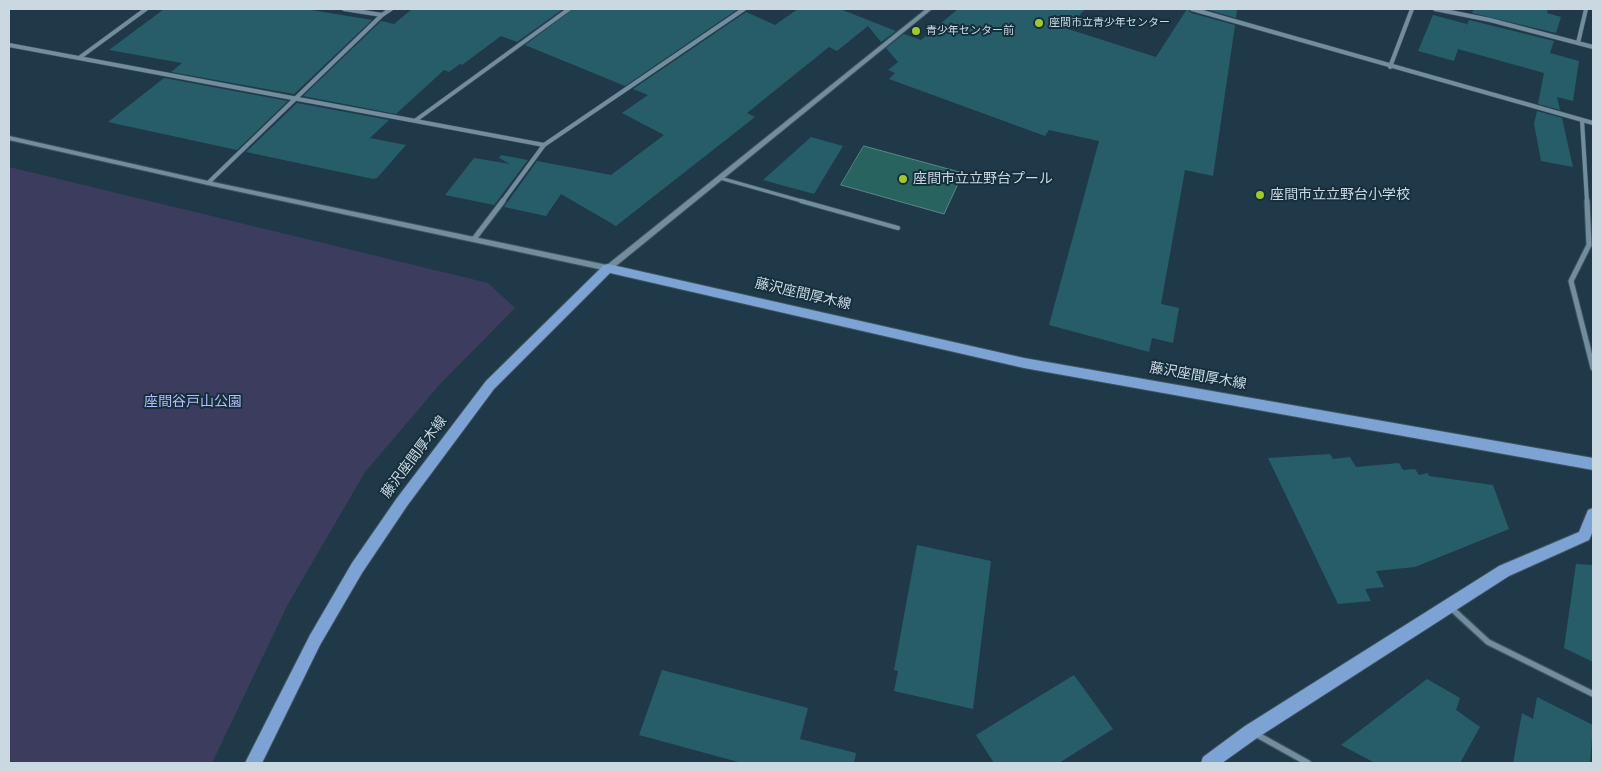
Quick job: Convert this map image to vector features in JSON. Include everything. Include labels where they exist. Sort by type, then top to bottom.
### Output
[{"type":"main road","name":"藤沢座間厚木線","points":[[253,763],[315,640],[357,568],[402,502],[490,384],[608,268],[1024,363],[1593,464]]},
{"type":"main road","points":[[1208,763],[1251,732],[1504,571],[1584,536],[1593,514]]},
{"type":"street","points":[[79,58],[146,9]]},
{"type":"street","points":[[344,9],[382,15]]},
{"type":"street","points":[[208,183],[382,15],[391,9]]},
{"type":"street","points":[[416,120],[569,9]]},
{"type":"street","points":[[474,239],[544,145],[744,9]]},
{"type":"street","points":[[9,138],[208,183],[608,268],[929,9]]},
{"type":"street","points":[[1192,9],[1390,67],[1593,123]]},
{"type":"street","points":[[1390,67],[1412,9]]},
{"type":"street","points":[[1435,9],[1490,20],[1593,47]]},
{"type":"street","points":[[1458,14],[1461,9]]},
{"type":"street","points":[[1578,44],[1586,9]]},
{"type":"street","points":[[9,45],[544,145]]},
{"type":"street","points":[[1582,120],[1589,245],[1571,281],[1593,368]]},
{"type":"street","points":[[1448,605],[1488,642],[1593,694]]},
{"type":"street","points":[[1251,732],[1308,763]]},
{"type":"lane","points":[[718,178],[898,228]]},
{"type":"green space","name":"座間谷戸山公園","points":[[9,167],[488,283],[515,308],[441,383],[365,472],[288,604],[212,763],[9,763]]},
{"type":"shaded area","name":"座間市立立野台プール","points":[[864,146],[963,173],[944,214],[841,185]]},
{"type":"building","points":[[164,9],[305,9],[372,20],[294,94],[171,72],[182,63],[109,50]]},
{"type":"building","points":[[412,9],[563,9],[517,42],[501,36],[462,65],[460,64],[449,72],[444,70],[396,114],[303,96],[381,21],[394,24]]},
{"type":"building","points":[[573,9],[738,9],[625,86],[525,45]]},
{"type":"building","points":[[798,9],[840,9],[896,31],[881,42],[868,26],[837,51],[829,47],[747,113],[755,117],[616,226],[561,194],[546,216],[504,207],[537,161],[611,175],[664,135],[622,113],[648,95],[633,89],[746,12],[775,25]]},
{"type":"building","points":[[958,9],[1085,9],[1068,29],[1156,57],[1187,9],[1191,13],[1235,25],[1213,176],[1185,170],[1161,304],[1179,308],[1173,343],[1152,338],[1149,352],[1049,325],[1099,141],[1049,130],[1045,136],[889,79],[895,73],[888,70],[898,62],[886,48],[904,34],[921,40]]},
{"type":"building","points":[[1205,9],[1237,9],[1236,18]]},
{"type":"building","points":[[1474,9],[1548,9],[1547,13],[1561,17],[1556,33],[1472,13]]},
{"type":"building","points":[[1433,15],[1467,24],[1463,34],[1469,20],[1554,41],[1550,53],[1579,61],[1573,101],[1557,97],[1560,110],[1538,104],[1544,73],[1458,49],[1454,61],[1418,51]]},
{"type":"building","points":[[164,78],[288,101],[237,150],[108,122]]},
{"type":"building","points":[[297,103],[389,120],[370,138],[406,145],[377,178],[373,179],[246,152]]},
{"type":"building","points":[[1537,111],[1562,118],[1573,167],[1541,161],[1534,124]]},
{"type":"building","points":[[811,137],[843,146],[814,194],[763,180]]},
{"type":"building","points":[[501,155],[528,160],[494,205],[445,195],[474,158],[510,164],[499,158]]},
{"type":"building","points":[[1330,454],[1333,459],[1350,457],[1356,467],[1399,463],[1403,470],[1415,469],[1419,475],[1428,473],[1429,476],[1493,485],[1509,529],[1415,567],[1376,571],[1384,587],[1365,589],[1371,601],[1338,604],[1268,458]]},
{"type":"building","points":[[917,545],[991,561],[973,709],[894,691],[898,671],[894,670]]},
{"type":"building","points":[[1576,564],[1593,565],[1593,662],[1564,648]]},
{"type":"building","points":[[662,670],[808,708],[800,739],[856,753],[854,763],[742,763],[639,735]]},
{"type":"building","points":[[1074,675],[1113,729],[1059,763],[994,763],[976,735]]},
{"type":"building","points":[[1427,679],[1460,698],[1456,710],[1480,727],[1460,763],[1375,763],[1341,745]]},
{"type":"building","points":[[1537,697],[1593,725],[1590,763],[1513,763],[1522,713],[1533,719]]},
{"type":"place","name":"座間市立青少年センター","points":[[1039,23]]},
{"type":"place","name":"青少年センター前","points":[[916,31]]},
{"type":"place","name":"座間市立立野台プール","points":[[903,179]]},
{"type":"place","name":"座間市立立野台小学校","points":[[1260,195]]}]
